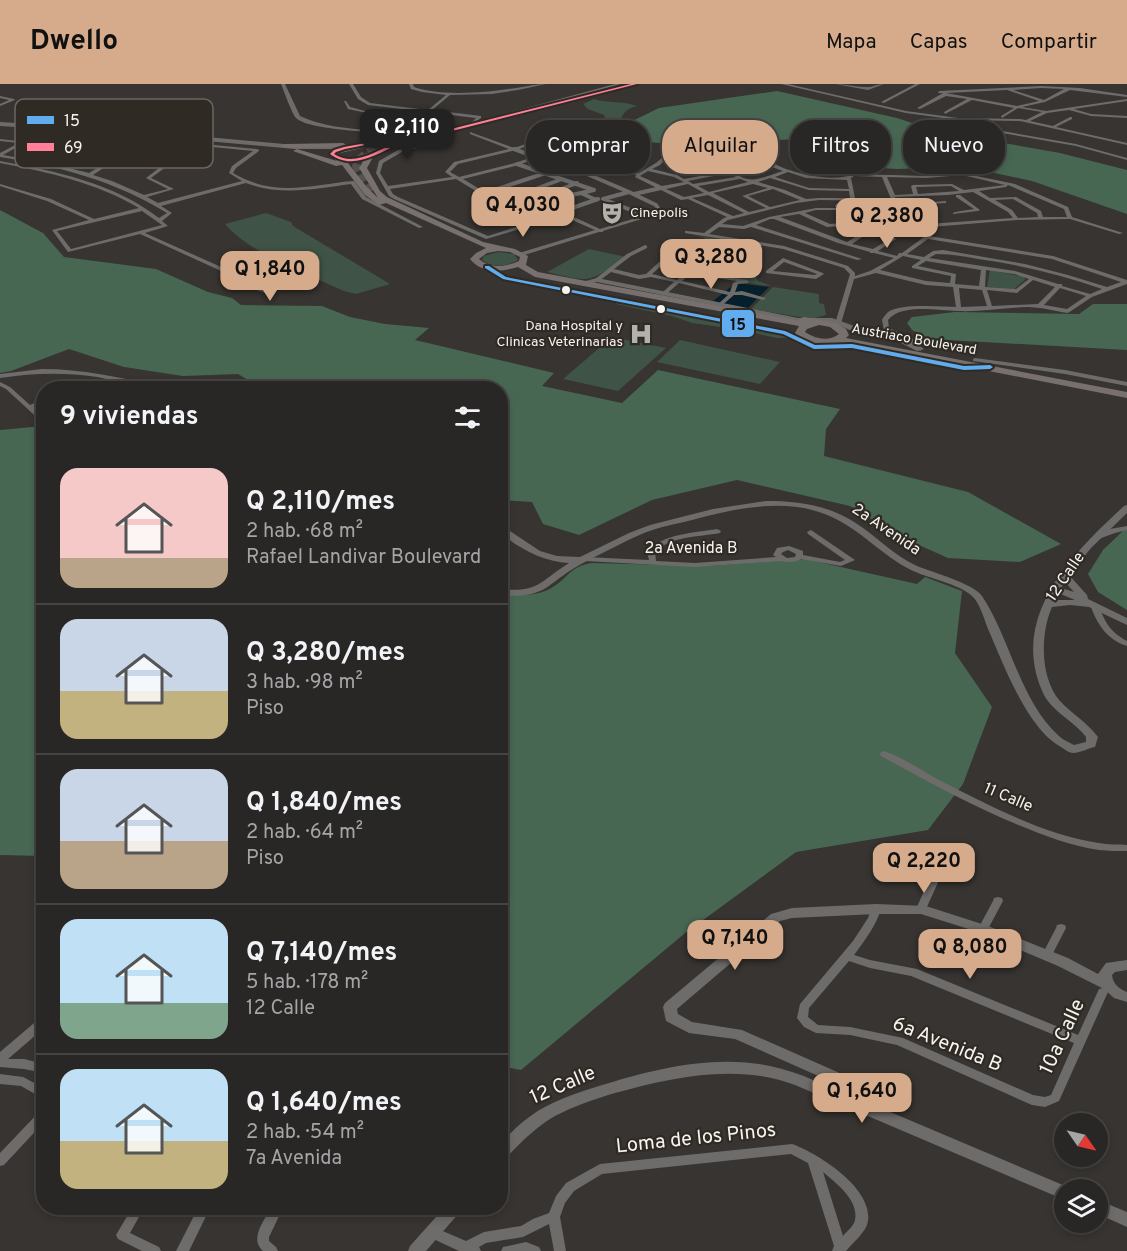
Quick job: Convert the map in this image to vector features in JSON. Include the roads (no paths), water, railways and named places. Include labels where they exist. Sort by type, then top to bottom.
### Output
[{"type":"main road","points":[[213,139],[283,147],[336,159],[356,160],[421,134],[628,84]]},
{"type":"main road","points":[[352,182],[336,159],[334,151],[408,139],[635,84]]},
{"type":"main road","points":[[597,94],[644,84]]},
{"type":"main road","points":[[0,125],[13,126]]},
{"type":"main road","points":[[283,147],[348,145],[408,139]]},
{"type":"main road","points":[[368,175],[371,164],[380,155],[408,139]]},
{"type":"main road","points":[[213,142],[283,147],[350,147],[370,149],[372,155]]},
{"type":"main road","points":[[372,155],[363,168],[382,200],[482,252]]},
{"type":"main road","points":[[336,159],[350,168],[362,189],[370,197],[382,200],[480,244],[501,249],[522,258]]},
{"type":"main road","points":[[382,200],[396,198]]},
{"type":"main road","points":[[447,220],[445,224],[450,230]]},
{"type":"main road","points":[[421,227],[436,228]]},
{"type":"main road","points":[[501,249],[482,252],[476,256],[475,260],[490,267],[662,297],[742,317],[803,325],[821,321],[839,330],[823,342],[815,344],[802,336],[803,325]]},
{"type":"main road","points":[[490,267],[513,266],[522,258]]},
{"type":"main road","points":[[522,258],[522,266],[528,272],[662,297]]},
{"type":"main road","points":[[581,283],[616,284]]},
{"type":"main road","points":[[643,305],[662,297]]},
{"type":"main road","points":[[742,317],[759,313]]},
{"type":"main road","points":[[742,317],[752,327]]},
{"type":"main road","name":"Austriaco Boulevard","points":[[839,330],[920,349],[1127,390]]},
{"type":"main road","name":"Austriaco Boulevard","points":[[839,330],[990,367],[1127,395]]},
{"type":"street","points":[[283,84],[298,117],[303,120],[331,126],[421,134]]},
{"type":"street","points":[[351,84],[359,98],[360,106]]},
{"type":"street","points":[[411,84],[412,88],[419,91],[449,94],[494,94],[544,84]]},
{"type":"street","points":[[492,118],[619,84]]},
{"type":"street","points":[[783,84],[823,90],[904,111],[959,117],[1002,117],[1069,133],[1079,132]]},
{"type":"street","points":[[794,84],[916,108],[958,119],[1000,118],[1029,122],[1127,143]]},
{"type":"street","points":[[823,90],[838,84],[870,89],[882,84]]},
{"type":"street","points":[[883,102],[918,84]]},
{"type":"street","points":[[1002,87],[1044,101]]},
{"type":"street","points":[[1047,112],[939,91],[1002,87],[1070,88],[1127,98]]},
{"type":"street","points":[[1002,117],[1019,106],[1044,101],[1070,88]]},
{"type":"street","points":[[429,111],[449,94]]},
{"type":"street","points":[[904,111],[946,94]]},
{"type":"street","points":[[0,97],[13,100],[0,105]]},
{"type":"street","points":[[1012,134],[1047,112],[1127,98]]},
{"type":"street","points":[[890,99],[896,104]]},
{"type":"street","points":[[945,113],[971,99]]},
{"type":"street","points":[[864,101],[896,104]]},
{"type":"street","points":[[345,102],[360,106],[480,117],[474,122]]},
{"type":"street","points":[[888,107],[896,104]]},
{"type":"street","points":[[360,106],[371,113]]},
{"type":"street","points":[[1070,108],[1091,116],[1127,117]]},
{"type":"street","points":[[1055,126],[1071,118]]},
{"type":"street","points":[[472,133],[526,153]]},
{"type":"street","points":[[1005,133],[1127,159]]},
{"type":"street","points":[[1056,142],[1069,133]]},
{"type":"street","points":[[0,140],[15,141]]},
{"type":"street","points":[[438,141],[400,151],[383,160],[378,171],[386,188],[396,198],[488,238],[518,228],[547,212]]},
{"type":"street","points":[[213,145],[256,151],[231,173],[247,183],[277,190],[352,182],[362,197],[370,197],[421,227]]},
{"type":"street","points":[[526,145],[453,164],[447,172],[493,198],[524,204],[547,212]]},
{"type":"street","points":[[1103,153],[1119,145]]},
{"type":"street","points":[[0,156],[15,148]]},
{"type":"street","points":[[0,156],[15,159]]},
{"type":"street","points":[[650,168],[662,158]]},
{"type":"street","points":[[386,188],[457,179],[526,160]]},
{"type":"street","points":[[0,162],[15,166]]},
{"type":"street","points":[[517,164],[526,167]]},
{"type":"street","points":[[778,167],[806,177],[849,179],[853,175],[927,177],[959,174],[1013,186],[1065,208],[1070,218]]},
{"type":"street","points":[[25,168],[102,189],[143,209],[160,220],[166,227],[70,251],[54,230],[143,209]]},
{"type":"street","points":[[61,168],[90,175],[158,205],[170,213],[160,220]]},
{"type":"street","points":[[90,175],[101,168]]},
{"type":"street","points":[[142,197],[172,189],[148,178],[161,168]]},
{"type":"street","points":[[650,170],[671,174],[748,213]]},
{"type":"street","points":[[639,174],[637,176],[680,199],[709,194],[788,171]]},
{"type":"street","points":[[484,193],[541,174]]},
{"type":"street","points":[[541,209],[571,195],[594,190],[547,174]]},
{"type":"street","points":[[522,258],[646,216],[658,207],[631,193],[582,174]]},
{"type":"street","points":[[700,174],[704,176]]},
{"type":"street","points":[[682,180],[716,174]]},
{"type":"street","points":[[733,174],[796,195],[804,200]]},
{"type":"street","points":[[959,174],[983,190]]},
{"type":"street","points":[[884,176],[902,217],[927,237],[1069,262],[1126,282]]},
{"type":"street","points":[[771,177],[809,189],[850,190]]},
{"type":"street","points":[[555,214],[596,200],[631,193],[740,178]]},
{"type":"street","points":[[525,193],[562,179]]},
{"type":"street","points":[[849,179],[853,199]]},
{"type":"street","points":[[524,180],[571,195]]},
{"type":"street","points":[[158,205],[247,183]]},
{"type":"street","points":[[524,204],[577,183]]},
{"type":"street","points":[[0,185],[49,200],[94,221]]},
{"type":"street","points":[[916,195],[913,186],[952,185],[964,192]]},
{"type":"street","points":[[706,234],[731,217],[804,200],[892,198],[1013,186]]},
{"type":"street","points":[[505,187],[577,206]]},
{"type":"street","points":[[768,207],[749,199],[763,195],[757,192],[772,188]]},
{"type":"street","points":[[975,191],[1010,211],[1017,219]]},
{"type":"street","points":[[582,193],[596,200]]},
{"type":"street","points":[[936,195],[965,223]]},
{"type":"street","points":[[955,213],[978,210],[958,196]]},
{"type":"street","points":[[690,198],[731,217]]},
{"type":"street","points":[[990,199],[1014,198],[1039,212],[1041,218]]},
{"type":"street","points":[[603,199],[646,216]]},
{"type":"street","points":[[835,199],[845,224]]},
{"type":"street","points":[[902,217],[931,216],[921,204],[944,202]]},
{"type":"street","points":[[524,204],[601,231]]},
{"type":"street","points":[[760,209],[774,217],[814,232],[873,251],[1015,273],[1090,296]]},
{"type":"street","points":[[846,267],[892,240],[871,219],[867,209]]},
{"type":"street","points":[[718,225],[741,228],[774,217],[807,210],[882,209]]},
{"type":"street","points":[[807,210],[809,217]]},
{"type":"street","points":[[800,212],[829,226],[845,224],[864,234]]},
{"type":"street","points":[[848,244],[864,234],[912,227],[1041,218],[1070,218],[1121,233]]},
{"type":"street","points":[[750,225],[859,259]]},
{"type":"street","points":[[687,232],[784,248],[846,267],[853,274],[840,313],[839,330]]},
{"type":"street","points":[[784,248],[814,232]]},
{"type":"street","points":[[141,233],[257,285]]},
{"type":"street","points":[[852,278],[867,275],[927,237]]},
{"type":"street","points":[[597,280],[631,253],[645,247]]},
{"type":"street","points":[[959,310],[954,275],[914,267],[940,251],[1023,263],[1106,289]]},
{"type":"street","points":[[783,260],[819,272],[820,275],[806,277],[768,272],[783,260],[798,252]]},
{"type":"street","points":[[1015,273],[1028,254]]},
{"type":"street","points":[[611,270],[642,277],[648,275],[671,255],[695,260],[686,270],[689,272]]},
{"type":"street","points":[[806,267],[823,259]]},
{"type":"street","points":[[490,267],[505,278],[790,334],[805,345],[852,346],[964,368],[990,367]]},
{"type":"street","points":[[984,268],[983,288],[990,307]]},
{"type":"street","points":[[876,270],[918,281],[1017,291],[1033,278]]},
{"type":"street","points":[[662,297],[689,272],[746,282],[736,283],[732,294],[720,305]]},
{"type":"street","points":[[648,275],[732,294],[742,293],[763,298]]},
{"type":"street","points":[[581,283],[597,280],[662,297],[720,305],[803,325]]},
{"type":"street","points":[[920,349],[911,340],[886,329],[884,323],[886,318],[905,308],[959,310],[1040,306],[1068,310],[1090,296],[1126,282]]},
{"type":"street","points":[[1040,306],[1060,285]]},
{"type":"street","points":[[1017,291],[1021,306]]},
{"type":"street","points":[[821,321],[840,313]]},
{"type":"street","points":[[975,360],[1065,372],[1127,384]]},
{"type":"street","points":[[0,376],[35,370],[68,370],[122,381]]},
{"type":"street","points":[[0,384],[36,414]]},
{"type":"street","points":[[30,408],[36,405]]},
{"type":"street","name":"2a Avenida","points":[[508,593],[519,594],[538,590],[552,582],[566,569],[651,528],[753,504],[790,504],[832,514],[848,522],[878,547],[900,561],[977,595],[1036,716],[1059,743],[1070,748],[1086,747]]},
{"type":"street","name":"12 Calle","points":[[1086,747],[1092,742],[1091,736],[1059,707],[1044,681],[1037,652],[1038,634],[1048,604],[1064,575],[1104,527],[1127,509]]},
{"type":"street","points":[[1093,540],[1113,531],[1127,528]]},
{"type":"street","points":[[653,563],[651,552],[654,547],[681,538],[717,531]]},
{"type":"street","points":[[800,557],[798,552],[789,548],[780,549],[780,557],[792,560],[800,557],[841,564],[849,557],[811,532]]},
{"type":"street","points":[[508,533],[529,549],[558,559],[585,559]]},
{"type":"street","points":[[610,548],[612,557],[619,561]]},
{"type":"street","name":"2a Avenida B","points":[[585,559],[695,565],[764,561],[780,557]]},
{"type":"street","points":[[558,559],[566,569]]},
{"type":"street","points":[[1064,575],[1095,607],[1104,630],[1127,644]]},
{"type":"street","points":[[1054,591],[1127,622]]},
{"type":"street","points":[[1048,604],[1070,602],[1095,607]]},
{"type":"street","name":"11 Calle","points":[[884,754],[947,789],[1050,832],[1097,847],[1127,848]]},
{"type":"street","points":[[921,909],[935,878]]},
{"type":"street","points":[[983,929],[998,901]]},
{"type":"street","points":[[876,909],[876,913],[846,956],[870,964],[913,972],[1080,1041]]},
{"type":"street","points":[[861,1106],[864,1096],[855,1086],[737,1034],[684,1025],[672,1019],[669,1013],[670,1006],[776,917],[792,913],[876,909],[921,909],[983,929],[1063,962],[1105,988],[1127,997]]},
{"type":"street","points":[[1047,955],[1061,928]]},
{"type":"street","name":"6a Avenida B","points":[[846,956],[804,1007],[802,1018],[808,1024],[816,1029],[850,1031],[899,1041],[1036,1102],[1045,1102],[1055,1098]]},
{"type":"street","points":[[1063,962],[1094,970],[1107,970],[1116,965],[1127,965]]},
{"type":"street","points":[[1105,988],[1107,970]]},
{"type":"street","name":"10a Calle","points":[[1055,1098],[1105,988]]},
{"type":"street","points":[[3,1061],[36,1029]]},
{"type":"street","points":[[3,1061],[36,1067]]},
{"type":"street","name":"12 Calle","points":[[508,1145],[522,1130],[542,1115],[576,1100],[652,1076],[724,1069],[762,1070],[782,1075],[861,1106],[1054,1188]]},
{"type":"street","points":[[0,1079],[23,1082],[36,1089]]},
{"type":"street","points":[[0,1161],[36,1123]]},
{"type":"street","name":"Loma de los Pinos","points":[[554,1217],[560,1200],[570,1187],[600,1169],[792,1149],[813,1159],[853,1191],[861,1204],[861,1224],[839,1250]]},
{"type":"street","points":[[813,1159],[839,1250]]},
{"type":"street","points":[[1108,1211],[1127,1220]]},
{"type":"street","points":[[134,1215],[122,1235],[155,1251]]},
{"type":"street","points":[[182,1251],[200,1215]]},
{"type":"street","points":[[272,1251],[263,1243],[263,1236],[274,1215]]},
{"type":"street","points":[[416,1251],[447,1215]]},
{"type":"street","points":[[431,1232],[470,1250],[484,1238],[523,1232],[537,1223],[554,1217],[560,1251]]},
{"type":"street","points":[[507,1251],[530,1250],[523,1232]]},
{"type":"water","points":[[736,283],[769,287],[747,309],[713,301]]},
{"type":"tunnel","points":[[370,192],[356,166],[360,159],[378,146],[408,139]]},
{"type":"place","name":"Cinepolis","points":[[612,213]]},
{"type":"place","name":"Dana Hospital y Clinicas Veterinarias","points":[[641,334]]}]
